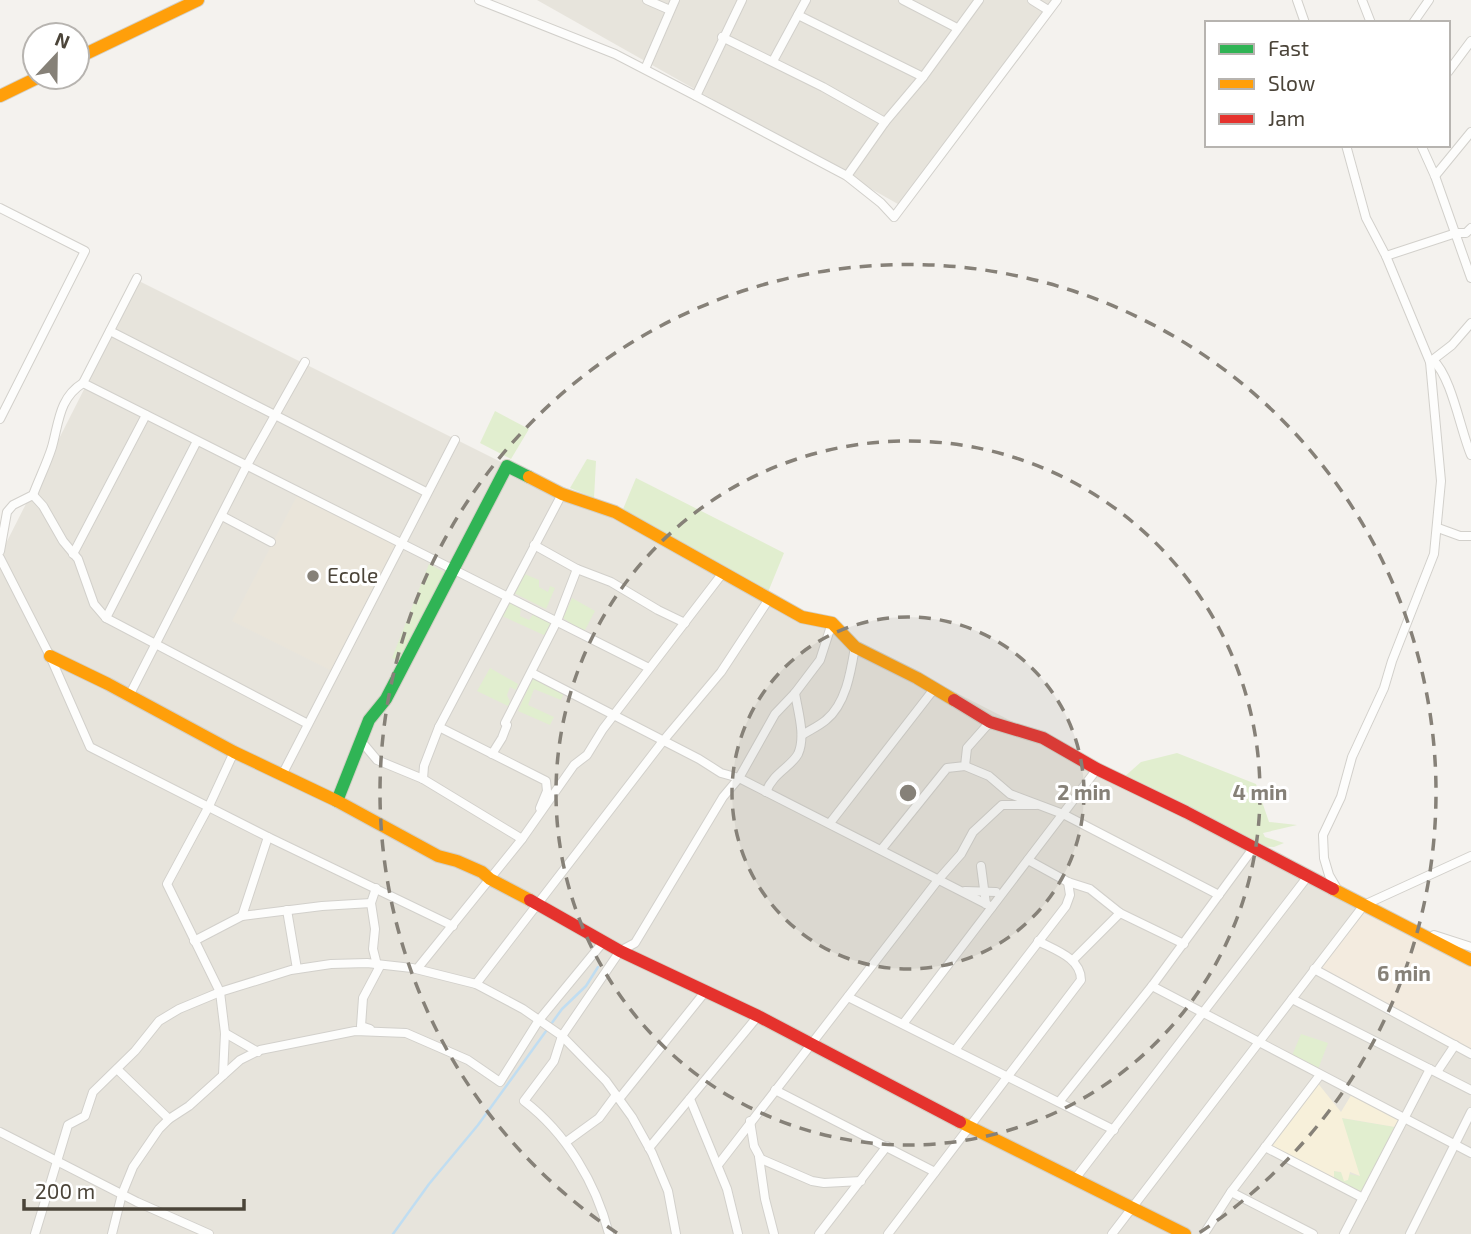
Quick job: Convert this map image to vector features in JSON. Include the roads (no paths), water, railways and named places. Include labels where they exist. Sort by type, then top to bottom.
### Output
[{"type":"street","points":[[91,51],[198,0]]},
{"type":"street","points":[[478,0],[592,44],[645,69],[847,176],[894,217],[1057,0]]},
{"type":"street","points":[[647,0],[670,10]]},
{"type":"street","points":[[645,69],[675,0]]},
{"type":"street","points":[[696,96],[742,0]]},
{"type":"street","points":[[773,61],[806,0]]},
{"type":"street","points":[[903,0],[957,28]]},
{"type":"street","points":[[847,176],[979,0]]},
{"type":"street","points":[[1032,0],[1048,10]]},
{"type":"street","points":[[1297,0],[1305,21]]},
{"type":"street","points":[[1362,0],[1370,21]]},
{"type":"street","points":[[1414,21],[1429,0]]},
{"type":"street","points":[[798,15],[923,77]]},
{"type":"street","points":[[722,37],[773,61],[885,122]]},
{"type":"street","points":[[1450,70],[1469,46]]},
{"type":"street","points":[[0,96],[21,86]]},
{"type":"street","points":[[1436,176],[1471,132]]},
{"type":"street","points":[[1347,147],[1366,218],[1386,256],[1432,361],[1444,375],[1471,455]]},
{"type":"street","points":[[1422,147],[1436,176],[1471,278]]},
{"type":"street","points":[[0,208],[85,251],[0,419]]},
{"type":"street","points":[[1386,256],[1455,233],[1466,233],[1471,228]]},
{"type":"street","points":[[0,551],[6,512],[13,505],[33,495],[52,446],[56,423],[63,406],[72,391],[83,383],[137,278]]},
{"type":"street","points":[[1432,361],[1452,345],[1471,323]]},
{"type":"street","points":[[110,331],[426,492]]},
{"type":"street","points":[[1341,893],[1329,875],[1324,858],[1323,835],[1341,797],[1352,757],[1384,688],[1434,554],[1441,481],[1432,361]]},
{"type":"street","points":[[129,696],[247,466],[305,362]]},
{"type":"street","points":[[83,383],[649,668]]},
{"type":"street","points":[[73,554],[146,415]]},
{"type":"street","points":[[282,775],[455,440]]},
{"type":"street","points":[[106,618],[197,441]]},
{"type":"street","points":[[338,801],[369,720],[386,699],[507,466],[562,494],[615,512],[802,617],[832,623],[855,647],[990,722],[1043,738],[1097,769],[1471,960]]},
{"type":"street","points":[[423,779],[424,765],[439,727],[562,494]]},
{"type":"street","points":[[33,495],[78,559],[94,604],[106,618],[308,724]]},
{"type":"street","points":[[222,516],[271,542]]},
{"type":"street","points":[[1438,528],[1460,536],[1471,536]]},
{"type":"street","points":[[534,545],[577,569],[611,582],[685,623]]},
{"type":"street","points":[[0,558],[50,656],[90,747],[453,926]]},
{"type":"street","points":[[492,754],[557,621],[577,569]]},
{"type":"street","points":[[417,969],[522,839],[574,765],[587,755],[649,668],[722,574]]},
{"type":"street","points":[[476,984],[663,741],[721,672],[769,599]]},
{"type":"street","points":[[609,1234],[590,1186],[566,1142],[524,1101],[554,1061],[562,1035],[620,951],[635,943],[775,715],[820,660],[832,623]]},
{"type":"street","points":[[802,735],[828,719],[838,704],[849,678],[855,647]]},
{"type":"street","points":[[50,656],[234,752],[338,801],[438,856],[482,872],[490,879],[620,951],[758,1016],[970,1127],[1185,1234]]},
{"type":"street","points":[[532,673],[721,773],[738,778],[830,823],[989,905]]},
{"type":"street","points":[[830,823],[934,689]]},
{"type":"street","points":[[766,792],[778,772],[797,755],[802,735],[795,693]]},
{"type":"street","points":[[965,766],[967,748],[990,722]]},
{"type":"street","points":[[439,727],[546,781],[547,792],[535,820]]},
{"type":"street","points":[[362,741],[377,761],[423,779],[522,839]]},
{"type":"street","points":[[223,1075],[226,1033],[220,992],[167,884],[209,806],[234,752]]},
{"type":"street","points":[[881,850],[947,768],[965,766],[989,776],[1010,794],[1063,814],[1219,895]]},
{"type":"street","points":[[903,1024],[989,905],[1028,860],[1097,769]]},
{"type":"street","points":[[718,1164],[961,854],[973,832],[1002,805],[1036,805]]},
{"type":"street","points":[[242,916],[268,837]]},
{"type":"street","points":[[1059,1102],[1152,986],[1254,847]]},
{"type":"street","points":[[1112,1234],[1364,905],[1471,856]]},
{"type":"street","points":[[1028,860],[1068,882],[1090,889],[1120,913],[1184,944]]},
{"type":"street","points":[[981,866],[984,892],[989,905]]},
{"type":"street","points":[[1075,1179],[1308,876]]},
{"type":"street","points":[[955,1050],[1066,906],[1070,895],[1068,882]]},
{"type":"street","points":[[372,1030],[361,1026],[363,998],[378,965],[373,949],[375,929],[371,903],[376,888]]},
{"type":"street","points":[[962,891],[996,892]]},
{"type":"street","points":[[194,941],[242,916],[371,903]]},
{"type":"street","points":[[287,910],[297,969]]},
{"type":"street","points":[[1073,960],[1120,913]]},
{"type":"street","points":[[1405,926],[1471,947]]},
{"type":"street","points":[[112,1234],[122,1194],[133,1167],[169,1119],[189,1106],[240,1060],[258,1052],[325,1035],[372,1030],[419,1037],[468,1059],[500,1082],[539,1020],[604,941]]},
{"type":"street","points":[[888,1234],[1080,980],[1079,969],[1073,960],[1038,941]]},
{"type":"street","points":[[34,1234],[68,1125],[85,1116],[93,1092],[166,1015],[220,992],[297,969],[331,964],[417,969],[476,984],[562,1035],[632,1117],[668,1191],[676,1234]]},
{"type":"street","points":[[1314,969],[1471,1054]]},
{"type":"street","points":[[1152,986],[1471,1153]]},
{"type":"street","points":[[566,1142],[599,1118],[705,992]]},
{"type":"street","points":[[848,997],[1114,1130]]},
{"type":"street","points":[[1292,999],[1471,1090]]},
{"type":"street","points":[[649,1148],[758,1016]]},
{"type":"street","points":[[226,1033],[258,1052]]},
{"type":"street","points":[[1344,1234],[1434,1071],[1455,1045]]},
{"type":"street","points":[[117,1069],[169,1119]]},
{"type":"street","points":[[1204,1234],[1231,1192],[1320,1075]]},
{"type":"street","points":[[775,1090],[935,1172]]},
{"type":"street","points":[[690,1099],[727,1189],[738,1234]]},
{"type":"street","points":[[1409,1234],[1471,1112]]},
{"type":"street","points":[[750,1121],[774,1234]]},
{"type":"street","points":[[1,1136],[57,1160],[122,1194],[209,1234]]},
{"type":"street","points":[[819,1234],[887,1146]]},
{"type":"street","points":[[1265,1147],[1363,1198]]},
{"type":"street","points":[[759,1157],[812,1181],[861,1181]]},
{"type":"street","points":[[1231,1192],[1313,1234]]},
{"type":"waterway","points":[[393,1234],[429,1184],[478,1125],[562,1009],[586,986],[598,967]]},
{"type":"place","name":"Ecole","points":[[313,576]]}]
